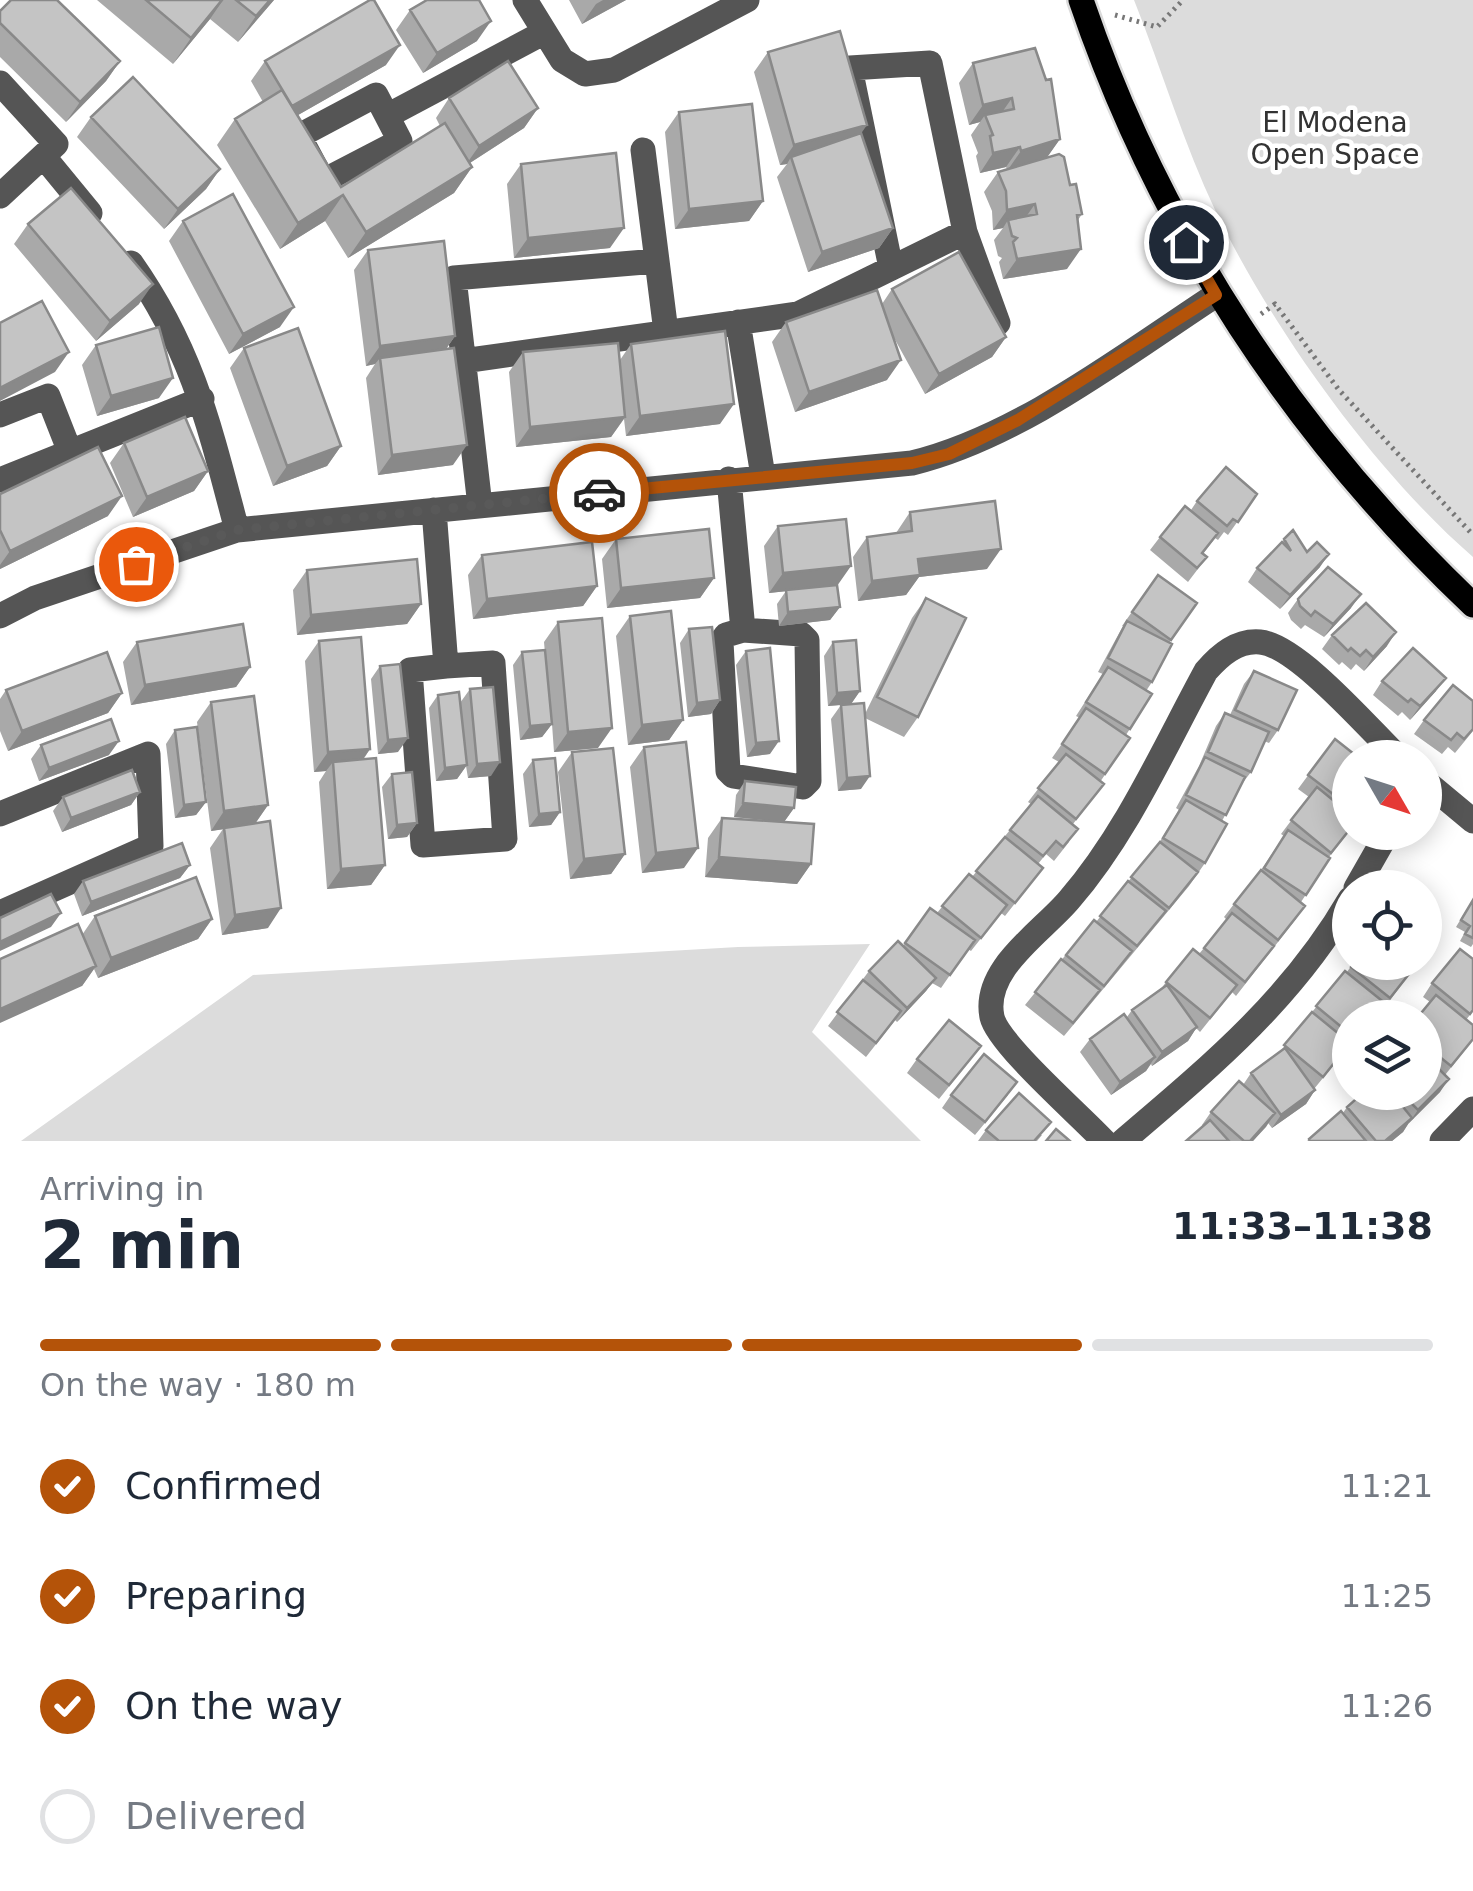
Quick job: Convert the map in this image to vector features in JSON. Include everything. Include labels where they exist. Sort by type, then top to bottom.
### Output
[{"type":"main road","points":[[1082,3],[1152,174],[1216,295],[1311,428],[1381,510],[1473,605]]},
{"type":"street","points":[[524,0],[562,60],[585,74],[614,70],[747,0]]},
{"type":"street","points":[[388,116],[544,33]]},
{"type":"street","points":[[891,268],[850,68],[930,63],[965,232],[998,323]]},
{"type":"street","points":[[0,83],[56,144],[0,196]]},
{"type":"street","points":[[643,150],[666,332]]},
{"type":"street","points":[[44,157],[122,251],[166,313],[202,399],[237,530]]},
{"type":"street","points":[[463,361],[798,314],[965,232]]},
{"type":"street","points":[[480,506],[454,278],[657,261]]},
{"type":"street","points":[[0,616],[35,598],[237,530],[912,463],[949,454],[1018,420],[1216,295]]},
{"type":"street","points":[[738,322],[763,476]]},
{"type":"street","points":[[0,415],[48,396],[70,452]]},
{"type":"street","points":[[0,480],[202,399]]},
{"type":"street","points":[[729,479],[742,630]]},
{"type":"street","points":[[434,510],[446,666]]},
{"type":"street","points":[[742,630],[801,634],[807,640],[810,781],[804,787],[733,776],[728,771],[721,642],[726,635],[742,630]]},
{"type":"street","points":[[1104,1141],[999,1033],[990,1002],[1002,970],[1048,924],[1098,862],[1206,670],[1220,655],[1239,644],[1277,646],[1379,740]]},
{"type":"street","points":[[493,663],[505,838],[423,845],[410,670],[446,666],[493,663]]},
{"type":"street","points":[[0,813],[148,754],[151,846],[0,913]]},
{"type":"street","points":[[1442,795],[1473,821]]},
{"type":"street","points":[[1123,1141],[1267,1014],[1302,974],[1332,927]]},
{"type":"street","points":[[1442,1141],[1473,1109]]},
{"type":"path","points":[[1082,3],[1157,26],[1182,0]]},
{"type":"path","points":[[1274,304],[1339,390],[1473,535]]},
{"type":"green space","name":"El Modena Open Space","points":[[1134,0],[1473,0],[1473,557],[1436,523],[1364,442],[1266,304],[1204,187]]},
{"type":"green space","points":[[870,944],[812,1032],[921,1141],[21,1141],[253,975],[738,947]]},
{"type":"building","points":[[11,0],[57,0],[120,61],[80,102],[0,23],[0,11]]},
{"type":"building","points":[[146,0],[222,0],[191,38]]},
{"type":"building","points":[[236,0],[270,0],[256,16]]},
{"type":"building","points":[[374,0],[400,45],[292,106],[265,61]]},
{"type":"building","points":[[427,0],[479,0],[491,21],[437,53],[410,10]]},
{"type":"building","points":[[840,31],[867,125],[794,145],[768,52]]},
{"type":"building","points":[[1035,48],[1046,80],[1051,79],[1060,139],[1021,151],[1020,147],[993,153],[993,135],[985,115],[1014,109],[1012,98],[983,105],[973,63]]},
{"type":"building","points":[[508,61],[538,108],[479,146],[449,98]]},
{"type":"building","points":[[133,77],[220,169],[178,209],[91,117]]},
{"type":"building","points":[[282,90],[341,187],[445,123],[472,167],[366,232],[343,195],[298,223],[235,119]]},
{"type":"building","points":[[752,104],[763,201],[689,209],[679,112]]},
{"type":"building","points":[[861,133],[893,228],[822,252],[791,157]]},
{"type":"building","points":[[616,153],[624,228],[528,238],[521,164]]},
{"type":"building","points":[[1059,154],[1064,157],[1070,185],[1076,184],[1082,214],[1077,215],[1081,249],[1017,259],[1013,242],[1017,238],[1012,236],[1008,220],[1037,214],[1035,204],[1007,210],[1006,191],[998,172]]},
{"type":"building","points":[[71,188],[153,284],[110,321],[28,224]]},
{"type":"building","points":[[233,194],[294,307],[243,334],[183,221]]},
{"type":"building","points":[[444,241],[455,336],[380,346],[368,250]]},
{"type":"building","points":[[959,252],[1006,337],[939,374],[892,289]]},
{"type":"building","points":[[877,290],[901,360],[809,392],[786,322]]},
{"type":"building","points":[[42,301],[69,352],[0,388],[0,323]]},
{"type":"building","points":[[159,327],[173,378],[111,396],[96,345]]},
{"type":"building","points":[[298,328],[341,446],[287,466],[244,348]]},
{"type":"building","points":[[725,331],[734,404],[640,416],[631,344]]},
{"type":"building","points":[[618,343],[625,417],[530,427],[523,352]]},
{"type":"building","points":[[454,348],[467,445],[392,455],[380,358]]},
{"type":"building","points":[[185,417],[208,471],[147,497],[124,443]]},
{"type":"building","points":[[98,447],[122,496],[10,551],[0,530],[0,494]]},
{"type":"building","points":[[1226,467],[1257,494],[1238,522],[1233,519],[1227,526],[1197,501]]},
{"type":"building","points":[[995,501],[1001,549],[918,559],[920,575],[872,581],[867,537],[912,531],[910,512]]},
{"type":"building","points":[[1185,506],[1218,533],[1202,553],[1207,557],[1197,568],[1160,537]]},
{"type":"building","points":[[846,519],[851,566],[783,573],[778,526]]},
{"type":"building","points":[[709,529],[714,578],[621,588],[616,539]]},
{"type":"building","points":[[1293,530],[1307,552],[1317,542],[1329,554],[1290,595],[1257,568],[1282,542],[1291,551],[1284,539]]},
{"type":"building","points":[[592,542],[597,586],[487,599],[482,555]]},
{"type":"building","points":[[417,559],[421,604],[311,615],[307,570]]},
{"type":"building","points":[[1328,567],[1361,594],[1333,624],[1315,611],[1311,616],[1298,599]]},
{"type":"building","points":[[1158,575],[1197,603],[1171,640],[1132,612]]},
{"type":"building","points":[[837,585],[840,607],[788,612],[786,590]]},
{"type":"building","points":[[926,598],[966,618],[918,717],[877,697]]},
{"type":"building","points":[[1366,603],[1396,632],[1373,657],[1366,650],[1360,656],[1351,648],[1348,651],[1332,635]]},
{"type":"building","points":[[671,611],[683,720],[642,725],[630,616]]},
{"type":"building","points":[[602,618],[612,728],[568,732],[558,622]]},
{"type":"building","points":[[1127,621],[1172,644],[1152,682],[1108,658]]},
{"type":"building","points":[[243,624],[250,667],[145,685],[137,642]]},
{"type":"building","points":[[712,627],[720,700],[697,703],[689,629]]},
{"type":"building","points":[[361,637],[370,749],[328,752],[319,641]]},
{"type":"building","points":[[856,640],[860,691],[837,693],[833,642]]},
{"type":"building","points":[[770,648],[779,741],[756,743],[746,651]]},
{"type":"building","points":[[1413,648],[1446,678],[1420,706],[1411,699],[1408,702],[1382,681]]},
{"type":"building","points":[[545,650],[552,724],[530,726],[522,652]]},
{"type":"building","points":[[107,652],[122,693],[22,731],[6,690]]},
{"type":"building","points":[[400,664],[408,738],[388,740],[380,666]]},
{"type":"building","points":[[1108,667],[1152,694],[1130,729],[1086,702]]},
{"type":"building","points":[[1254,671],[1297,690],[1278,730],[1235,710]]},
{"type":"building","points":[[1453,685],[1473,701],[1473,729],[1464,739],[1457,733],[1451,740],[1424,720]]},
{"type":"building","points":[[493,687],[500,762],[477,764],[470,689]]},
{"type":"building","points":[[459,692],[467,765],[445,768],[438,695]]},
{"type":"building","points":[[254,696],[268,805],[224,811],[211,702]]},
{"type":"building","points":[[864,703],[870,776],[847,778],[841,705]]},
{"type":"building","points":[[1086,708],[1130,738],[1105,774],[1062,744]]},
{"type":"building","points":[[1225,713],[1269,732],[1251,772],[1208,752]]},
{"type":"building","points":[[111,719],[119,741],[49,768],[41,745]]},
{"type":"building","points":[[197,727],[206,802],[184,805],[175,730]]},
{"type":"building","points":[[686,742],[698,848],[656,853],[644,747]]},
{"type":"building","points":[[1332,743],[1332,793],[1308,775]]},
{"type":"building","points":[[613,748],[625,854],[584,859],[572,752]]},
{"type":"building","points":[[1066,754],[1104,784],[1076,819],[1038,788]]},
{"type":"building","points":[[1205,757],[1245,777],[1226,815],[1186,795]]},
{"type":"building","points":[[376,758],[385,865],[341,869],[333,762]]},
{"type":"building","points":[[555,758],[560,812],[539,814],[533,760]]},
{"type":"building","points":[[132,770],[140,792],[71,818],[63,797]]},
{"type":"building","points":[[412,772],[417,823],[397,825],[392,774]]},
{"type":"building","points":[[745,781],[796,787],[794,808],[743,803]]},
{"type":"building","points":[[1317,787],[1332,799],[1333,850],[1331,853],[1291,820]]},
{"type":"building","points":[[1038,796],[1078,829],[1063,847],[1056,841],[1043,856],[1010,830]]},
{"type":"building","points":[[1186,800],[1227,824],[1205,863],[1163,838]]},
{"type":"building","points":[[722,818],[814,824],[811,864],[719,857]]},
{"type":"building","points":[[270,821],[281,908],[235,915],[224,828]]},
{"type":"building","points":[[1288,830],[1330,858],[1306,895],[1264,868]]},
{"type":"building","points":[[1005,837],[1043,868],[1015,903],[976,871]]},
{"type":"building","points":[[1160,842],[1198,872],[1169,908],[1131,877]]},
{"type":"building","points":[[182,843],[190,865],[91,902],[83,881]]},
{"type":"building","points":[[1261,870],[1305,906],[1278,940],[1234,904]]},
{"type":"building","points":[[969,874],[1007,905],[981,938],[942,906]]},
{"type":"building","points":[[196,877],[212,919],[111,958],[95,916]]},
{"type":"building","points":[[1128,881],[1166,911],[1137,946],[1100,916]]},
{"type":"building","points":[[51,894],[61,913],[0,942],[0,918]]},
{"type":"building","points":[[1473,900],[1473,938],[1465,934],[1470,926],[1461,920]]},
{"type":"building","points":[[930,908],[975,940],[950,975],[905,943]]},
{"type":"building","points":[[1232,913],[1274,946],[1245,982],[1204,948]]},
{"type":"building","points":[[1094,920],[1132,951],[1104,986],[1066,955]]},
{"type":"building","points":[[78,924],[96,966],[0,1009],[0,959]]},
{"type":"building","points":[[898,941],[936,978],[907,1008],[869,971]]},
{"type":"building","points":[[1193,949],[1237,985],[1210,1018],[1166,982]]},
{"type":"building","points":[[1460,949],[1473,959],[1470,1014],[1432,983],[1442,980],[1442,971]]},
{"type":"building","points":[[1061,959],[1100,990],[1073,1023],[1035,992]]},
{"type":"building","points":[[863,980],[901,1011],[876,1043],[837,1012]]},
{"type":"building","points":[[1338,980],[1356,980],[1381,1000],[1332,1000],[1332,1019],[1316,1006]]},
{"type":"building","points":[[1367,980],[1404,980],[1390,998]]},
{"type":"building","points":[[1167,985],[1197,1027],[1162,1052],[1132,1010]]},
{"type":"building","points":[[1436,995],[1473,1025],[1473,1039],[1451,1066],[1442,1059],[1442,1000],[1432,1000]]},
{"type":"building","points":[[1312,1012],[1332,1028],[1332,1066],[1323,1077],[1284,1045]]},
{"type":"building","points":[[1124,1014],[1155,1057],[1120,1082],[1090,1039]]},
{"type":"building","points":[[949,1020],[981,1046],[949,1085],[917,1059]]},
{"type":"building","points":[[1285,1048],[1315,1090],[1281,1115],[1251,1073]]},
{"type":"building","points":[[984,1054],[1017,1082],[985,1122],[951,1095]]},
{"type":"building","points":[[1239,1081],[1275,1113],[1250,1141],[1244,1141],[1211,1112]]},
{"type":"building","points":[[1019,1093],[1051,1122],[1034,1141],[999,1141],[986,1130]]},
{"type":"building","points":[[1350,1110],[1406,1110],[1412,1118],[1385,1141],[1376,1141]]},
{"type":"building","points":[[1341,1111],[1366,1141],[1310,1141],[1309,1139]]},
{"type":"building","points":[[1210,1120],[1229,1141],[1186,1141]]},
{"type":"building","points":[[1056,1129],[1070,1141],[1046,1141]]},
{"type":"way so far","points":[[136,564],[237,530],[599,493]]},
{"type":"route","points":[[599,493],[912,463],[949,454],[1018,420],[1216,295],[1186,242]]}]
